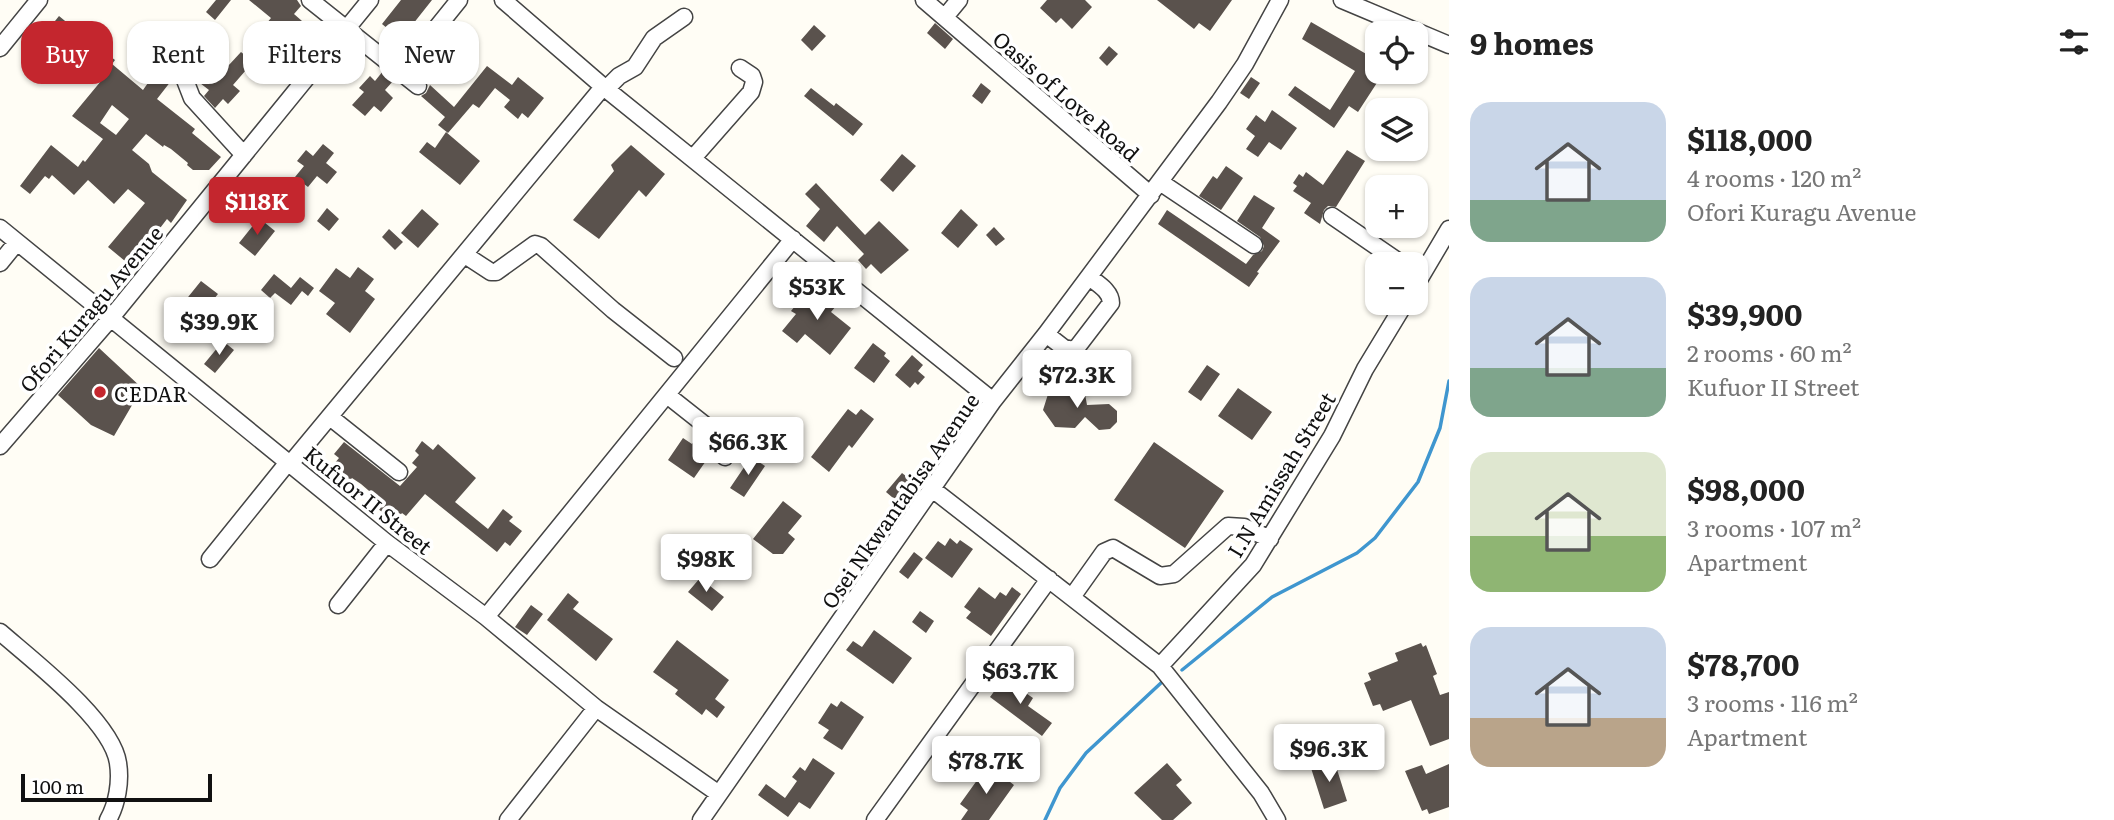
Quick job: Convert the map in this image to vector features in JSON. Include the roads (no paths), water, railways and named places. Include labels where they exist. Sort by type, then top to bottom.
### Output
[{"type":"street","points":[[0,48],[39,0]]},
{"type":"street","points":[[310,0],[338,21]]},
{"type":"street","name":"Ofori Kuragu Avenue","points":[[353,21],[370,0]]},
{"type":"street","points":[[442,21],[458,0]]},
{"type":"street","points":[[503,0],[604,88],[993,401]]},
{"type":"street","name":"Oasis of Love Road","points":[[924,0],[1156,188],[1254,245]]},
{"type":"street","points":[[945,17],[959,0]]},
{"type":"street","name":"Osei Nkwantabisa Avenue","points":[[701,820],[993,401],[1156,188],[1245,64],[1280,0]]},
{"type":"street","points":[[1342,0],[1449,45]]},
{"type":"street","points":[[210,559],[604,88],[635,67],[653,38],[684,16]]},
{"type":"street","points":[[365,43],[418,86]]},
{"type":"street","points":[[692,158],[751,92],[754,82],[752,76],[740,68]]},
{"type":"street","points":[[187,84],[199,107],[244,155]]},
{"type":"street","name":"Ofori Kuragu Avenue","points":[[0,446],[110,319],[302,84]]},
{"type":"street","points":[[1332,216],[1384,252]]},
{"type":"street","name":"Kufuor II Street","points":[[0,228],[387,543],[486,617],[596,708],[719,794]]},
{"type":"street","points":[[1428,261],[1449,229]]},
{"type":"street","points":[[486,617],[793,239]]},
{"type":"street","points":[[0,263],[17,242]]},
{"type":"street","points":[[464,255],[491,272],[496,272],[535,244],[541,246],[613,310],[674,358]]},
{"type":"street","points":[[1046,334],[1064,348],[1075,350],[1103,314],[1111,303],[1111,298],[1088,277]]},
{"type":"street","name":"I.N Amissah Street","points":[[1160,666],[1253,565],[1332,436],[1365,369],[1398,315]]},
{"type":"street","points":[[667,394],[729,444],[730,449],[725,457]]},
{"type":"street","points":[[330,417],[399,472]]},
{"type":"street","points":[[931,488],[1160,666],[1261,793],[1278,820]]},
{"type":"street","points":[[1072,597],[1108,549],[1113,548],[1160,576],[1174,574],[1228,526],[1244,527],[1270,539]]},
{"type":"street","points":[[338,605],[387,543]]},
{"type":"street","points":[[875,820],[1049,579]]},
{"type":"street","points":[[0,632],[68,692],[101,727],[118,761],[116,805],[108,820]]},
{"type":"street","points":[[508,820],[596,708]]},
{"type":"waterway","points":[[1182,670],[1272,597],[1357,553],[1375,538],[1418,482],[1440,428],[1449,381]]},
{"type":"waterway","points":[[1045,820],[1060,788],[1086,753],[1162,682]]},
{"type":"place","name":"CEDAR","points":[[100,392]]}]
